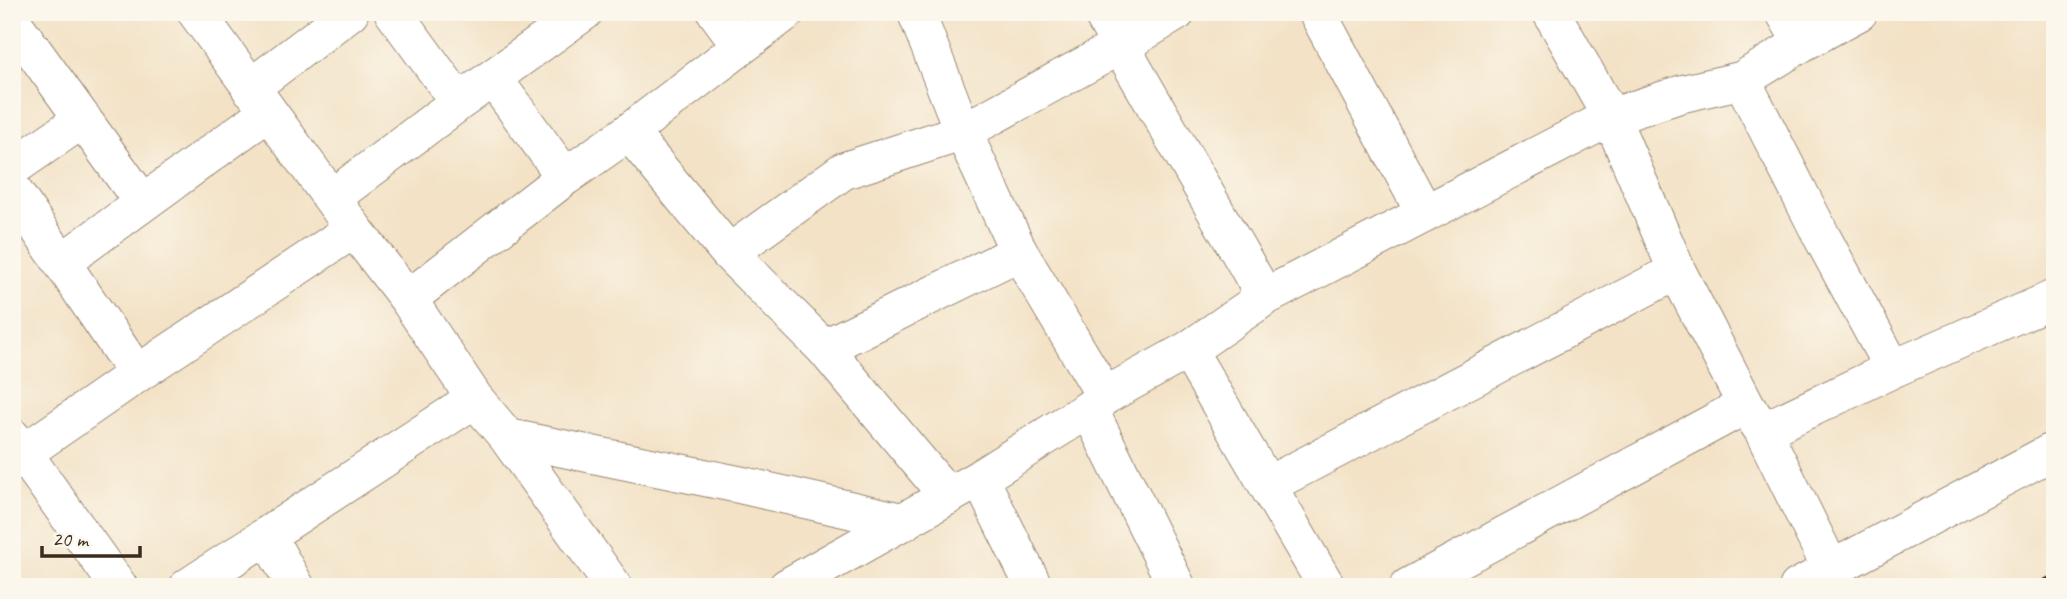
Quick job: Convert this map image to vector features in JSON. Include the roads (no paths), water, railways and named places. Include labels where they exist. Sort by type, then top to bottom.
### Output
[{"type":"street","points":[[196,12],[408,299],[475,399],[507,437],[614,587]]},
{"type":"street","points":[[62,262],[143,203],[259,100],[350,12]]},
{"type":"street","points":[[393,12],[459,102]]},
{"type":"street","points":[[716,12],[741,46]]},
{"type":"street","points":[[408,299],[565,177],[629,132],[786,12]]},
{"type":"street","points":[[916,12],[963,132],[1019,252],[1097,402],[1177,587]]},
{"type":"street","points":[[1101,12],[1265,297]]},
{"type":"street","points":[[729,253],[843,171],[963,132],[1121,46],[1177,12]]},
{"type":"street","points":[[1317,12],[1425,214]]},
{"type":"street","points":[[1551,12],[1611,117],[1677,271],[1832,569]]},
{"type":"street","points":[[787,587],[980,478],[1097,402],[1188,350],[1265,297],[1611,117],[1681,94],[1742,80],[1793,28],[1858,12]]},
{"type":"street","points":[[332,198],[493,78],[570,16]]},
{"type":"street","points":[[12,22],[143,203]]},
{"type":"street","points":[[493,78],[565,177]]},
{"type":"street","points":[[1742,80],[1893,369]]},
{"type":"street","points":[[12,168],[83,119]]},
{"type":"street","points":[[629,132],[729,253],[824,348],[947,495]]},
{"type":"street","points":[[12,189],[137,374]]},
{"type":"street","points":[[119,587],[16,450],[137,374],[354,229]]},
{"type":"street","points":[[824,348],[1019,252]]},
{"type":"street","points":[[1268,485],[1677,271]]},
{"type":"street","points":[[1408,587],[1754,418],[1893,369],[2055,298]]},
{"type":"street","points":[[1188,350],[1327,587]]},
{"type":"street","points":[[188,587],[475,399]]},
{"type":"street","points":[[507,437],[904,522]]},
{"type":"street","points":[[1798,587],[2055,450]]},
{"type":"street","points":[[980,478],[1034,587]]},
{"type":"street","points":[[267,536],[296,587]]},
{"type":"railway","points":[[2033,587],[2055,576]]}]
